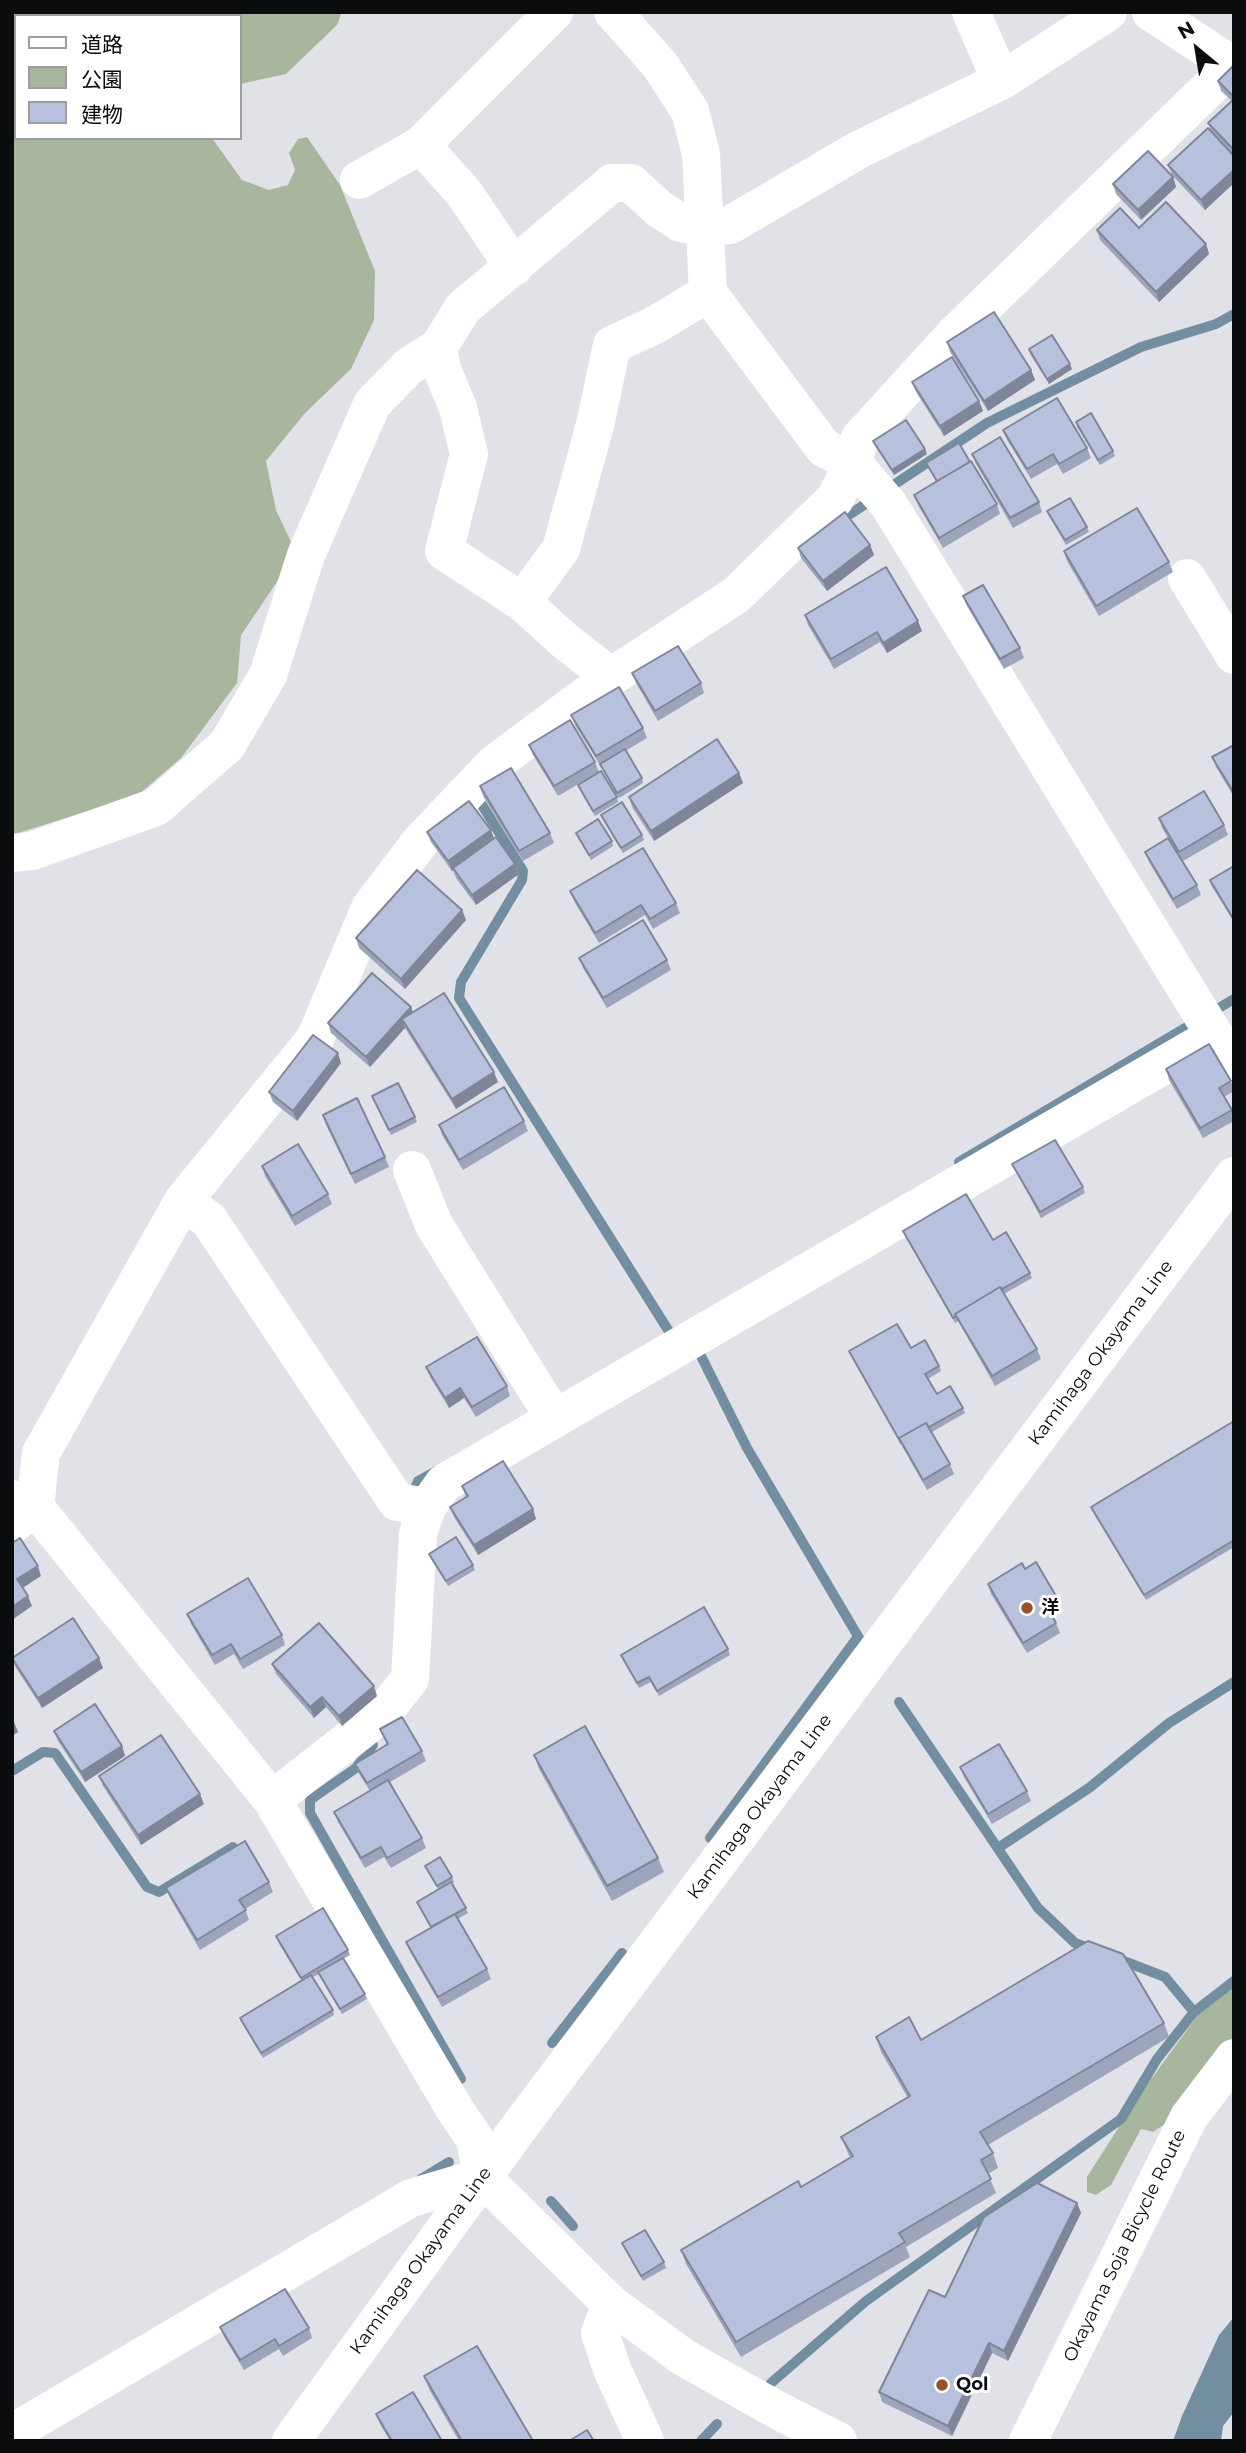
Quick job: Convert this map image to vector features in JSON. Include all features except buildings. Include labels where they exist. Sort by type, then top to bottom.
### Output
[{"type":"street","points":[[413,1505],[548,1408],[1214,1035],[890,505],[853,463],[824,448],[708,293],[701,154],[690,111],[660,65],[613,12]]},
{"type":"street","points":[[971,12],[1002,81]]},
{"type":"street","points":[[12,853],[32,851],[156,807],[227,745],[268,675],[306,555],[372,404],[409,366],[438,348],[463,308],[612,183],[631,183],[658,208],[681,223],[706,228],[730,225],[860,149],[1002,81],[1108,12]]},
{"type":"street","points":[[838,2441],[683,2357],[611,2304],[482,2177],[475,2139],[272,1800],[20,1510],[41,1453],[183,1201],[315,1039],[370,908],[420,842],[494,764],[611,677],[736,595],[835,499],[853,463],[860,438],[954,335],[1233,65],[1151,12]]},
{"type":"street","points":[[359,180],[421,145],[546,15]]},
{"type":"street","points":[[421,145],[464,194],[514,267]]},
{"type":"street","points":[[522,602],[561,549],[595,425],[612,345],[655,325],[708,293]]},
{"type":"street","points":[[438,348],[442,369],[458,408],[469,454],[444,551],[522,602],[611,677]]},
{"type":"street","points":[[1187,579],[1234,655]]},
{"type":"street","points":[[412,1170],[435,1225],[548,1408]]},
{"type":"street","name":"Kamihaga Okayama Line","points":[[291,2441],[482,2177],[1234,1176]]},
{"type":"street","points":[[183,1201],[209,1220],[413,1505],[418,1534],[410,1679],[383,1713],[272,1800]]},
{"type":"street","name":"Okayama Soja Bicycle Route","points":[[1028,2441],[1189,2117],[1234,2058]]},
{"type":"street","points":[[12,2433],[411,2198],[482,2177]]},
{"type":"street","points":[[611,2304],[600,2333],[612,2369],[645,2441]]},
{"type":"green space","points":[[12,12],[342,12],[337,25],[286,74],[242,84],[242,14],[14,14],[14,140],[213,140],[242,180],[269,190],[288,185],[295,170],[289,153],[298,139],[307,137],[340,185],[375,271],[374,320],[351,369],[305,413],[266,461],[276,510],[292,544],[287,567],[241,635],[237,683],[181,758],[138,795],[12,835]]},
{"type":"green space","points":[[1234,1987],[1234,2047],[1180,2114],[1153,2132],[1141,2129],[1111,2185],[1096,2195],[1087,2192],[1087,2177],[1138,2097],[1198,2015]]},
{"type":"water","points":[[1234,2317],[1234,2412],[1223,2426],[1221,2441],[1173,2441],[1219,2335]]},
{"type":"waterway","points":[[895,484],[987,423],[1141,347],[1216,324],[1234,314]]},
{"type":"waterway","points":[[838,522],[864,505]]},
{"type":"waterway","points":[[477,797],[523,871],[522,880],[461,982],[459,998],[670,1333]]},
{"type":"waterway","points":[[959,1162],[1234,999]]},
{"type":"waterway","points":[[700,1354],[747,1448],[862,1643]]},
{"type":"waterway","points":[[411,1499],[418,1481],[436,1471]]},
{"type":"waterway","points":[[710,1838],[857,1638]]},
{"type":"waterway","points":[[998,1848],[1089,1788],[1169,1723],[1234,1682]]},
{"type":"waterway","points":[[899,1702],[1038,1908],[1075,1943],[1094,1950]]},
{"type":"waterway","points":[[373,1745],[356,1768],[310,1800],[310,1813],[461,2079]]},
{"type":"waterway","points":[[12,1771],[43,1752],[55,1753],[147,1887],[159,1892],[233,1847]]},
{"type":"waterway","points":[[552,2043],[622,1953]]},
{"type":"waterway","points":[[1116,1958],[1165,1977],[1194,2012]]},
{"type":"waterway","points":[[771,2383],[866,2301],[1121,2119],[1157,2059],[1194,2012],[1234,1981]]},
{"type":"waterway","points":[[421,2179],[449,2162]]},
{"type":"waterway","points":[[551,2201],[573,2226]]},
{"type":"waterway","points":[[701,2441],[717,2424]]},
{"type":"place","name":"洋","points":[[1027,1608]]},
{"type":"place","name":"Qol","points":[[942,2385]]}]
